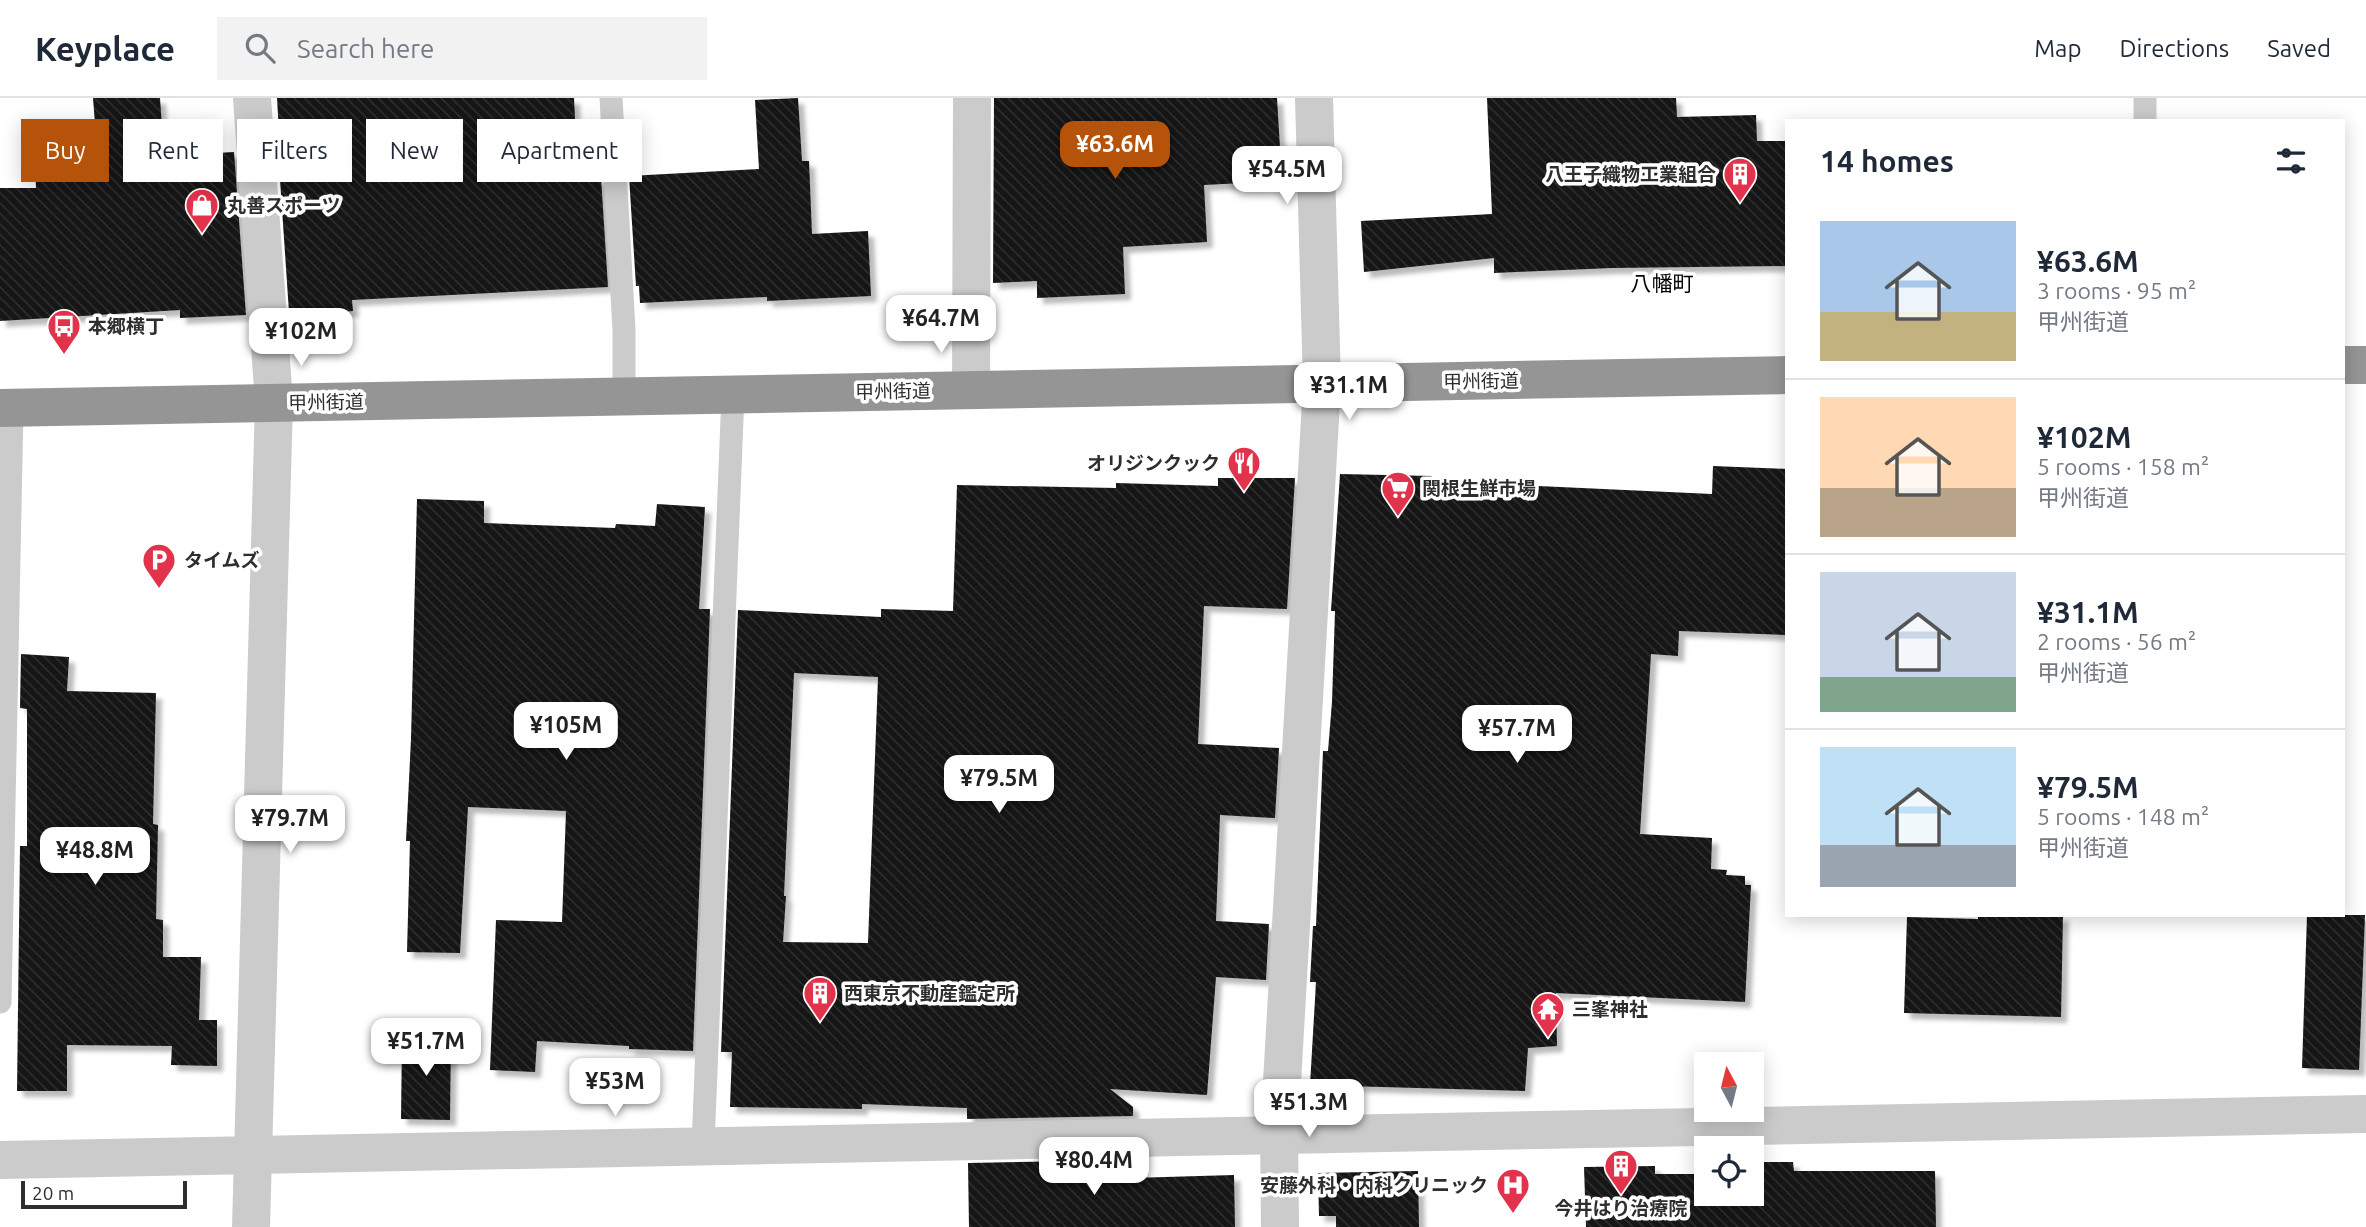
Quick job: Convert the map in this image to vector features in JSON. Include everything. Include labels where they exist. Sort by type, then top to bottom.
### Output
[{"type":"highway","points":[[2345,365],[2366,365]]},
{"type":"highway","name":"甲州街道","points":[[6,408],[1785,375]]},
{"type":"street","points":[[251,1227],[274,402],[252,98]]},
{"type":"street","points":[[971,390],[972,98]]},
{"type":"street","points":[[1280,1227],[1279,1135],[1322,384],[1314,98]]},
{"type":"street","points":[[0,1160],[2366,1114]]},
{"type":"lane","points":[[611,98],[624,330],[624,397]]},
{"type":"lane","points":[[2145,98],[2146,119]]},
{"type":"lane","points":[[703,1146],[733,394]]},
{"type":"lane","points":[[0,1002],[6,408]]},
{"type":"building","points":[[93,98],[160,98],[161,119],[123,119],[123,182],[223,182],[223,153],[234,152],[246,315],[180,318],[180,310],[0,321],[0,188],[36,188],[36,182],[109,182],[109,119],[95,119]]},
{"type":"building","points":[[277,98],[574,98],[575,119],[477,119],[477,182],[601,182],[608,287],[352,300],[353,311],[293,317],[293,312],[289,312],[280,182],[352,182],[352,119],[278,119]]},
{"type":"building","points":[[798,98],[802,161],[809,161],[812,234],[868,231],[871,296],[767,301],[767,297],[640,303],[639,286],[636,286],[629,182],[642,182],[642,175],[759,169],[755,100]]},
{"type":"building","points":[[994,98],[1277,98],[1282,181],[1204,185],[1207,242],[1123,247],[1125,294],[1037,298],[1037,281],[993,283]]},
{"type":"building","points":[[1487,98],[1676,98],[1677,117],[1756,115],[1757,141],[1785,141],[1785,266],[1612,268],[1494,273],[1494,258],[1364,272],[1361,221],[1492,214]]},
{"type":"building","points":[[1713,466],[1785,469],[1785,635],[1679,631],[1678,656],[1651,654],[1640,834],[1712,838],[1711,869],[1727,870],[1726,875],[1745,876],[1745,885],[1751,885],[1745,1002],[1556,993],[1557,1046],[1528,1048],[1525,1091],[1310,1085],[1316,982],[1310,982],[1313,926],[1316,926],[1323,751],[1328,751],[1332,702],[1335,611],[1331,611],[1340,474],[1432,476],[1431,481],[1712,494]]},
{"type":"building","points":[[1218,478],[1295,478],[1287,609],[1204,606],[1198,744],[1279,748],[1275,818],[1220,815],[1216,921],[1269,924],[1266,980],[1216,977],[1207,1095],[1110,1089],[1133,1107],[1133,1116],[967,1119],[967,1108],[862,1104],[862,1109],[730,1107],[732,1052],[721,1052],[738,610],[881,617],[881,609],[953,611],[957,485],[1116,488],[1116,483],[1218,486]],"holes":[[[794,673],[878,677],[868,943],[783,942]]]},
{"type":"building","points":[[417,499],[484,501],[484,523],[615,528],[616,524],[655,526],[657,504],[705,507],[699,609],[710,609],[693,1051],[537,1041],[535,1072],[490,1070],[496,920],[562,922],[566,811],[468,807],[460,953],[407,952],[410,841],[406,841]]},
{"type":"building","points":[[21,654],[69,657],[67,691],[156,693],[153,824],[158,825],[156,919],[163,920],[163,957],[201,957],[199,1020],[217,1020],[217,1066],[171,1065],[172,1046],[67,1045],[67,1091],[17,1091],[20,846],[27,846],[27,709],[20,708]]},
{"type":"building","points":[[2365,915],[2359,1070],[2302,1068],[2307,917]]},
{"type":"building","points":[[1907,917],[2063,917],[2061,1017],[1904,1013]]},
{"type":"building","points":[[402,1037],[451,1037],[450,1120],[401,1119]]},
{"type":"building","points":[[1131,1160],[1131,1178],[1234,1175],[1235,1227],[969,1227],[968,1163]]},
{"type":"building","points":[[1764,1162],[1793,1162],[1794,1171],[1935,1171],[1936,1227],[1586,1227],[1584,1167],[1655,1166],[1655,1174],[1694,1174],[1694,1206],[1764,1206]]},
{"type":"building","points":[[1418,1171],[1419,1227],[1336,1227],[1336,1216],[1319,1216],[1318,1173]]},
{"type":"place","name":"八王子織物工業組合","points":[[1740,204]]},
{"type":"place","name":"丸善スポーツ","points":[[202,235]]},
{"type":"place","name":"本郷横丁","points":[[64,356]]},
{"type":"place","name":"オリジンクック","points":[[1244,493]]},
{"type":"place","name":"関根生鮮市場","points":[[1398,518]]},
{"type":"place","name":"タイムズ","points":[[159,590]]},
{"type":"place","name":"西東京不動産鑑定所","points":[[820,1023]]},
{"type":"place","name":"三峯神社","points":[[1548,1039]]},
{"type":"place","name":"今井はり治療院","points":[[1621,1196]]},
{"type":"place","name":"安藤外科・内科クリニック","points":[[1513,1215]]},
{"type":"district","name":"八幡町","points":[[1662,284]]}]
